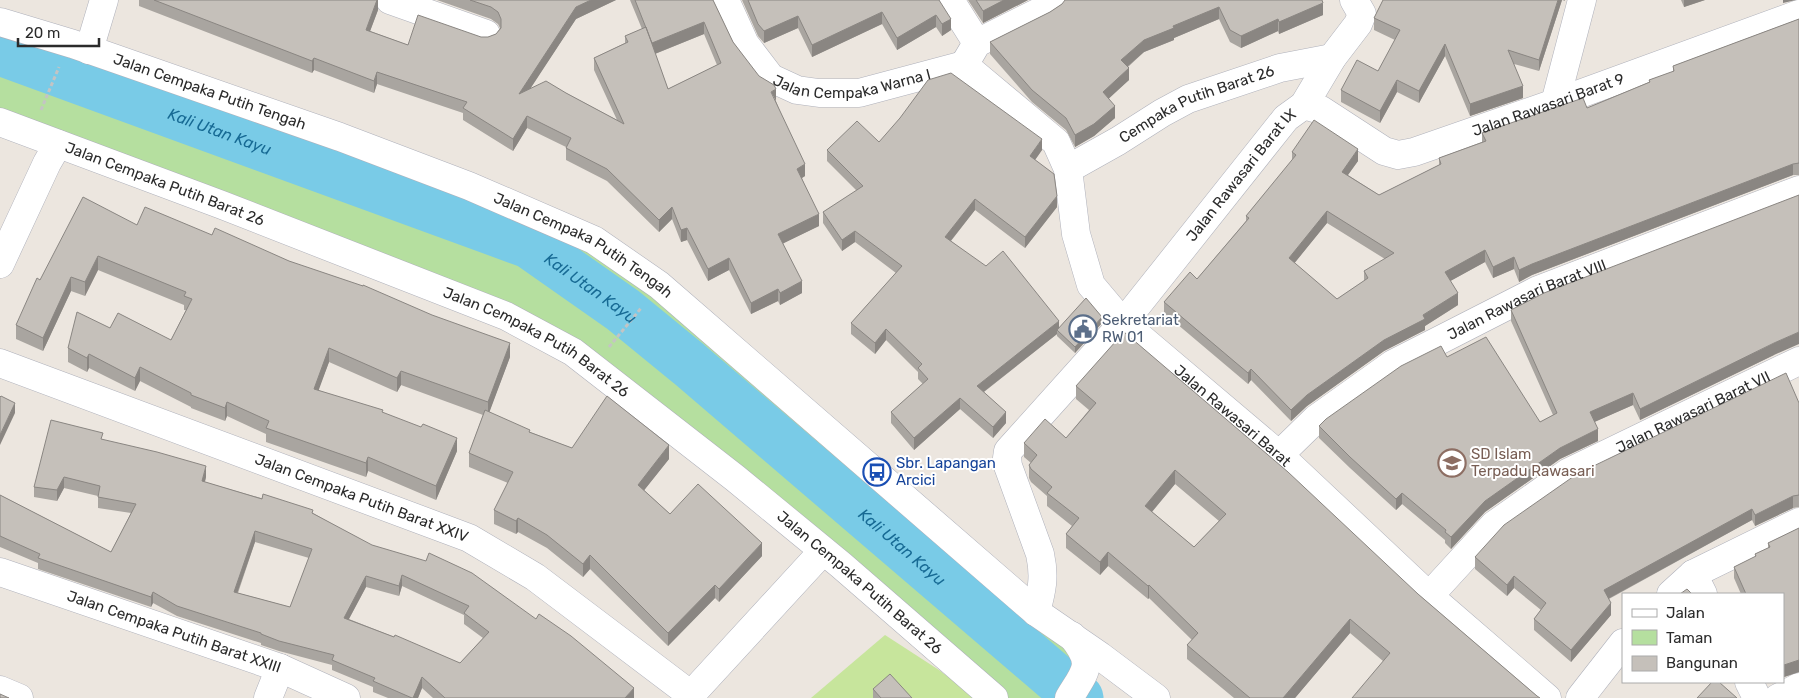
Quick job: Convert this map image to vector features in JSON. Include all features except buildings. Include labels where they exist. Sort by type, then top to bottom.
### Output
[{"type":"street","points":[[89,50],[104,0]]},
{"type":"street","points":[[390,0],[486,34]]},
{"type":"street","name":"Jalan Cempaka Warna I","points":[[725,0],[745,44],[771,78],[797,90],[819,93],[859,92],[970,54],[1043,10],[1053,3],[1053,0]]},
{"type":"street","points":[[950,0],[970,54],[1056,142],[1068,169],[1076,234],[1091,285],[1123,323],[1008,451],[1008,466],[1040,554],[1043,569],[1043,585],[1036,612]]},
{"type":"street","name":"Jalan Rawasari Barat IX","points":[[1123,323],[1286,118],[1304,105],[1332,58],[1358,24],[1362,14],[1354,0]]},
{"type":"street","points":[[1555,103],[1582,0]]},
{"type":"street","name":"Jalan Rawasari Barat 9","points":[[1304,105],[1321,110],[1384,151],[1398,155],[1414,152],[1555,103],[1799,14]]},
{"type":"street","name":"Jalan Cempaka Putih Tengah","points":[[0,22],[89,50],[340,137],[468,186],[594,240],[659,285],[1036,612],[1071,635],[1156,698]]},
{"type":"street","name":"Cempaka Putih Barat 26","points":[[1068,169],[1118,142],[1162,113],[1188,99],[1280,68],[1332,58]]},
{"type":"street","name":"Jalan Cempaka Putih Barat 26","points":[[0,122],[222,205],[506,316],[574,352],[842,565],[994,698]]},
{"type":"street","points":[[0,264],[58,144]]},
{"type":"street","name":"Jalan Rawasari Barat VIII","points":[[1279,454],[1316,419],[1393,364],[1538,290],[1799,190]]},
{"type":"street","name":"Jalan Rawasari Barat","points":[[1123,323],[1279,454],[1429,596],[1546,698]]},
{"type":"street","name":"Jalan Rawasari Barat VII","points":[[1429,596],[1494,525],[1569,472],[1799,360]]},
{"type":"street","name":"Jalan Cempaka Putih Barat XXIV","points":[[0,363],[469,538],[535,577],[690,696]]},
{"type":"street","points":[[1674,593],[1698,584],[1799,522]]},
{"type":"street","points":[[690,696],[823,551]]},
{"type":"street","name":"Jalan Cempaka Putih Barat XXIII","points":[[0,572],[280,668],[346,698]]},
{"type":"street","points":[[1071,635],[1084,650],[1086,658],[1077,684]]},
{"type":"street","points":[[1580,698],[1622,645]]},
{"type":"street","points":[[268,698],[280,668]]},
{"type":"street","points":[[1077,684],[1095,674],[1105,679],[1127,698]]},
{"type":"street","points":[[1749,683],[1757,698]]},
{"type":"street","points":[[1778,698],[1799,687]]},
{"type":"street","points":[[0,690],[19,698]]},
{"type":"path","points":[[41,110],[60,65]]},
{"type":"path","points":[[614,340],[639,311]]},
{"type":"green space","points":[[0,16],[587,242],[1085,656],[1063,698],[996,698],[573,352],[0,122]]},
{"type":"green space","points":[[885,635],[939,670],[976,698],[811,698]]},
{"type":"waterway","name":"Kali Utan Kayu","points":[[0,51],[529,244],[623,310],[689,364],[1079,698]]},
{"type":"place","name":"Sekretariat RW 01","points":[[1083,329]]},
{"type":"place","name":"SD Islam Terpadu Rawasari","points":[[1452,463]]},
{"type":"place","name":"Sbr. Lapangan Arcici","points":[[877,472]]}]
